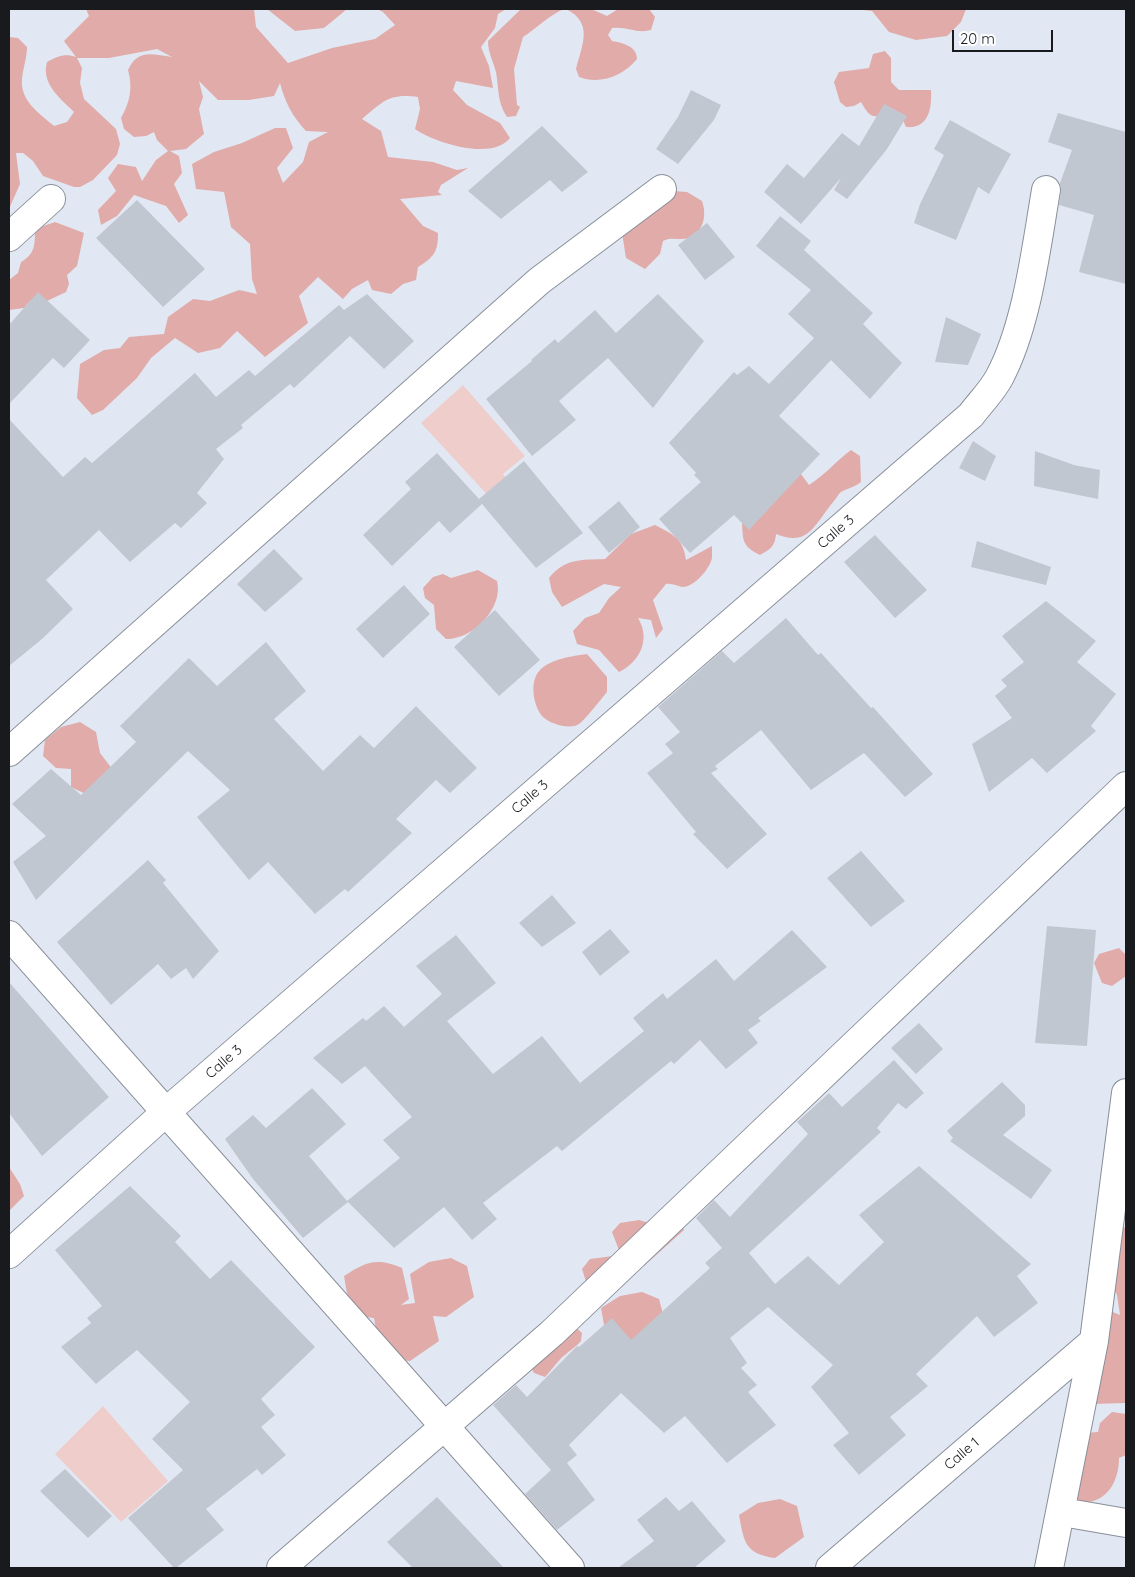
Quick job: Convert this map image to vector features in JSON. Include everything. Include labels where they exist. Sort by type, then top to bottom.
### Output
[{"type":"street","points":[[9,752],[539,281],[662,189]]},
{"type":"street","name":"Calle 3","points":[[9,1254],[166,1112],[971,415],[999,380],[1013,347],[1035,256],[1046,190]]},
{"type":"street","points":[[9,237],[51,199]]},
{"type":"street","points":[[281,1568],[552,1333],[1126,786]]},
{"type":"street","points":[[9,935],[570,1568]]},
{"type":"street","points":[[1049,1568],[1062,1512],[1094,1341],[1126,1093]]},
{"type":"street","name":"Calle 1","points":[[830,1568],[1094,1341]]},
{"type":"street","points":[[1062,1512],[1126,1523]]},
{"type":"shaded area","points":[[86,9],[254,9],[256,27],[288,63],[332,48],[375,39],[395,25],[383,12],[377,9],[506,9],[498,14],[495,28],[481,47],[489,66],[493,88],[456,81],[453,90],[467,105],[500,123],[510,138],[502,145],[477,149],[436,140],[415,129],[420,109],[418,97],[400,96],[387,100],[362,119],[381,131],[388,157],[433,162],[457,170],[468,168],[441,185],[438,192],[442,195],[400,199],[423,226],[438,233],[436,249],[428,260],[418,267],[416,280],[403,284],[391,294],[372,290],[368,280],[352,289],[343,299],[318,277],[299,296],[308,323],[265,357],[237,331],[220,348],[198,353],[175,338],[151,358],[137,378],[103,410],[92,415],[77,398],[80,364],[104,350],[120,348],[129,337],[164,334],[168,317],[193,299],[210,301],[239,290],[257,294],[252,279],[250,244],[231,227],[224,192],[196,189],[192,164],[214,152],[242,143],[275,128],[286,128],[293,148],[277,168],[283,183],[303,162],[309,142],[328,132],[306,131],[290,108],[280,83],[274,96],[249,100],[218,100],[199,81],[203,97],[199,109],[204,134],[186,149],[170,151],[179,156],[182,173],[174,184],[188,215],[179,223],[166,206],[134,195],[117,216],[101,225],[98,210],[116,191],[108,178],[118,164],[136,167],[142,181],[156,160],[168,151],[157,140],[154,132],[146,136],[134,137],[124,129],[121,118],[130,95],[128,70],[136,58],[147,54],[172,57],[157,49],[109,58],[77,58],[82,68],[80,83],[84,99],[116,129],[120,144],[117,155],[93,180],[80,187],[74,187],[43,176],[33,161],[23,153],[16,153],[20,184],[9,209],[9,37],[18,38],[27,47],[22,87],[27,100],[54,126],[67,122],[74,112],[49,84],[46,70],[47,62],[61,56],[76,57],[64,41],[89,16]]},
{"type":"shaded area","points":[[267,9],[347,9],[324,28],[295,31]]},
{"type":"shaded area","points":[[521,9],[564,9],[523,37],[514,69],[517,105],[520,107],[516,116],[507,117],[500,101],[496,72],[488,41]]},
{"type":"shaded area","points":[[566,9],[591,9],[607,16],[618,9],[649,9],[655,17],[651,30],[641,31],[612,28],[608,35],[612,41],[632,48],[637,59],[618,74],[595,80],[579,77],[576,69],[583,43],[583,28],[575,15]]},
{"type":"shaded area","points":[[852,9],[966,9],[961,22],[947,36],[916,40],[889,32],[872,11]]},
{"type":"shaded area","points":[[885,51],[891,58],[891,82],[899,90],[931,90],[930,110],[928,116],[920,125],[906,127],[902,118],[888,113],[878,116],[871,115],[861,102],[854,106],[846,107],[840,102],[834,82],[839,72],[869,68],[873,54]]},
{"type":"shaded area","points":[[660,190],[687,192],[702,201],[704,217],[698,232],[688,238],[663,241],[660,254],[645,269],[626,258],[622,233]]},
{"type":"shaded area","points":[[55,222],[84,233],[77,266],[67,275],[69,284],[66,292],[47,301],[31,300],[24,308],[9,310],[9,280],[18,273],[21,262],[32,252],[35,229]]},
{"type":"shaded area","points":[[463,385],[525,456],[503,474],[514,487],[494,502],[421,423]]},
{"type":"shaded area","points":[[851,450],[860,456],[861,482],[840,493],[810,531],[804,536],[796,538],[787,538],[776,534],[772,547],[760,555],[747,546],[743,538],[742,522],[789,470],[801,474],[809,485]]},
{"type":"shaded area","points":[[655,525],[680,542],[686,560],[712,546],[712,558],[708,567],[696,581],[682,587],[666,584],[653,600],[663,629],[656,638],[651,620],[638,618],[643,634],[641,649],[633,662],[619,672],[599,650],[577,644],[573,631],[585,618],[599,613],[609,598],[621,587],[604,584],[562,607],[552,592],[549,578],[555,571],[567,563],[581,560],[605,559],[631,534]]},
{"type":"shaded area","points":[[478,570],[497,581],[496,602],[484,620],[475,628],[456,638],[446,639],[436,629],[434,605],[425,598],[423,588],[433,577],[443,574],[451,578]]},
{"type":"shaded area","points":[[587,654],[607,677],[607,692],[589,714],[575,726],[555,724],[546,720],[537,707],[533,687],[534,680],[540,670],[550,663],[568,657]]},
{"type":"shaded area","points":[[80,722],[96,732],[100,753],[113,770],[88,795],[71,787],[71,769],[56,768],[43,756],[45,740],[61,727]]},
{"type":"shaded area","points":[[1119,948],[1126,955],[1126,976],[1112,986],[1102,983],[1094,963],[1099,954]]},
{"type":"shaded area","points":[[9,1167],[20,1184],[24,1196],[9,1211]]},
{"type":"shaded area","points":[[680,1216],[684,1230],[645,1265],[628,1273],[624,1284],[616,1288],[589,1291],[582,1269],[590,1259],[613,1256],[619,1250],[612,1232],[620,1223],[639,1220],[653,1224]]},
{"type":"shaded area","points":[[1126,1227],[1126,1403],[1092,1404],[1073,1387],[1069,1362],[1108,1310],[1120,1315],[1117,1295],[1100,1259],[1109,1232]]},
{"type":"shaded area","points":[[451,1258],[467,1266],[474,1297],[446,1317],[433,1316],[439,1341],[410,1361],[392,1357],[386,1353],[379,1343],[374,1318],[365,1317],[354,1310],[348,1298],[344,1276],[365,1264],[378,1262],[402,1268],[409,1299],[401,1305],[415,1303],[410,1274],[429,1262]]},
{"type":"shaded area","points":[[642,1292],[659,1299],[663,1314],[649,1344],[606,1336],[601,1308],[620,1296]]},
{"type":"shaded area","points":[[571,1323],[582,1333],[581,1341],[560,1359],[545,1377],[534,1373],[525,1356]]},
{"type":"shaded area","points":[[103,1406],[168,1481],[121,1522],[55,1454]]},
{"type":"shaded area","points":[[1112,1412],[1126,1414],[1126,1455],[1119,1458],[1113,1484],[1103,1496],[1087,1502],[1066,1499],[1055,1494],[1085,1433],[1098,1432],[1100,1423]]},
{"type":"shaded area","points":[[780,1499],[797,1506],[804,1537],[775,1558],[752,1550],[745,1539],[739,1515],[758,1503]]},
{"type":"building","points":[[691,90],[721,105],[714,120],[678,164],[656,149],[678,117]]},
{"type":"building","points":[[884,104],[907,116],[887,149],[847,199],[834,190],[841,178],[801,224],[764,192],[787,164],[804,178],[842,133],[859,146]]},
{"type":"building","points":[[1058,113],[1126,132],[1126,284],[1079,272],[1094,215],[1059,205],[1060,183],[1072,150],[1048,142]]},
{"type":"building","points":[[950,120],[1011,154],[989,194],[978,187],[956,240],[914,223],[920,204],[944,155],[934,149]]},
{"type":"building","points":[[542,126],[588,172],[562,192],[550,180],[501,219],[468,191]]},
{"type":"building","points":[[137,200],[205,269],[163,307],[96,238]]},
{"type":"building","points":[[780,216],[811,241],[804,250],[873,313],[863,324],[902,363],[870,399],[831,360],[779,416],[820,454],[749,530],[734,515],[690,553],[659,519],[701,482],[694,475],[696,473],[669,443],[734,372],[737,375],[749,366],[769,384],[814,338],[788,314],[811,290],[756,246]]},
{"type":"building","points":[[707,223],[735,257],[705,280],[678,245]]},
{"type":"building","points":[[38,292],[90,340],[64,368],[53,358],[9,404],[9,325]]},
{"type":"building","points":[[367,294],[414,341],[384,369],[350,336],[294,388],[290,384],[241,425],[243,428],[216,449],[224,459],[197,493],[207,503],[181,528],[175,523],[130,562],[99,530],[46,580],[73,609],[42,639],[9,666],[9,419],[63,477],[85,457],[92,463],[195,373],[216,397],[249,370],[255,376],[339,305],[344,310]]},
{"type":"building","points":[[658,294],[704,341],[653,408],[608,358],[559,401],[576,420],[532,456],[486,399],[532,361],[555,339],[558,343],[595,310],[616,333]]},
{"type":"building","points":[[946,317],[981,334],[968,365],[935,362]]},
{"type":"building","points":[[973,441],[996,456],[985,481],[959,468]]},
{"type":"building","points":[[1035,451],[1074,465],[1100,470],[1098,499],[1034,486]]},
{"type":"building","points":[[437,453],[479,499],[524,461],[583,533],[536,568],[482,504],[450,533],[439,521],[392,566],[363,535],[411,489],[405,482]]},
{"type":"building","points":[[619,501],[640,527],[609,553],[588,527]]},
{"type":"building","points":[[875,535],[927,590],[895,618],[844,562]]},
{"type":"building","points":[[977,541],[1051,567],[1046,585],[971,567]]},
{"type":"building","points":[[274,549],[303,579],[265,612],[237,584]]},
{"type":"building","points":[[404,585],[430,614],[383,658],[356,629]]},
{"type":"building","points":[[1046,601],[1096,641],[1077,662],[1116,694],[1091,726],[1096,731],[1047,773],[1032,758],[989,792],[972,744],[1012,718],[995,696],[1007,686],[1001,680],[1024,662],[1002,636]]},
{"type":"building","points":[[495,610],[540,660],[499,696],[454,647]]},
{"type":"building","points":[[786,618],[818,655],[821,653],[871,708],[873,707],[933,774],[905,797],[864,753],[811,790],[761,730],[715,766],[718,769],[711,773],[767,834],[727,869],[693,834],[696,832],[647,773],[673,753],[665,744],[680,732],[658,707],[722,651],[734,663]]},
{"type":"building","points":[[266,642],[306,691],[274,719],[323,771],[360,735],[374,748],[416,706],[477,768],[450,793],[436,780],[396,819],[412,833],[348,892],[345,889],[315,914],[268,862],[249,880],[197,817],[230,790],[188,751],[36,900],[13,862],[46,836],[12,804],[51,769],[81,795],[136,742],[120,726],[189,658],[217,686]]},
{"type":"building","points":[[861,851],[905,901],[871,927],[827,878]]},
{"type":"building","points":[[148,860],[166,880],[163,883],[219,951],[193,979],[186,968],[171,979],[158,964],[111,1005],[57,942]]},
{"type":"building","points":[[552,895],[576,923],[542,947],[519,923]]},
{"type":"building","points":[[1047,926],[1096,930],[1087,1046],[1035,1043]]},
{"type":"building","points":[[610,929],[630,952],[600,976],[582,952]]},
{"type":"building","points":[[792,930],[827,967],[758,1018],[761,1021],[748,1030],[758,1043],[726,1069],[700,1040],[674,1064],[671,1061],[562,1151],[557,1146],[483,1203],[497,1219],[472,1240],[444,1207],[394,1248],[347,1201],[400,1158],[383,1140],[412,1117],[365,1066],[342,1084],[313,1058],[363,1018],[366,1021],[384,1006],[404,1027],[442,994],[416,966],[456,935],[496,983],[447,1021],[493,1074],[542,1036],[580,1083],[644,1031],[633,1018],[663,993],[667,999],[716,959],[734,981]]},
{"type":"building","points":[[9,982],[109,1097],[42,1156],[9,1113]]},
{"type":"building","points":[[919,1023],[943,1049],[916,1074],[891,1048]]},
{"type":"building","points":[[894,1060],[924,1093],[906,1109],[898,1103],[877,1128],[881,1132],[749,1253],[775,1284],[808,1256],[839,1285],[884,1242],[859,1215],[919,1166],[1031,1264],[1017,1276],[1038,1303],[994,1337],[977,1316],[916,1374],[928,1386],[890,1417],[906,1435],[859,1475],[833,1445],[849,1433],[811,1387],[833,1365],[768,1307],[730,1338],[747,1363],[741,1368],[757,1385],[748,1392],[776,1425],[727,1463],[685,1416],[664,1433],[621,1393],[569,1445],[577,1455],[567,1463],[595,1500],[557,1530],[525,1494],[551,1470],[493,1405],[516,1385],[527,1397],[577,1346],[579,1347],[612,1318],[631,1340],[710,1268],[705,1263],[722,1248],[696,1218],[714,1200],[730,1217],[808,1134],[797,1122],[829,1093],[842,1107]]},
{"type":"building","points":[[1002,1082],[1025,1105],[1025,1116],[1003,1135],[1052,1170],[1031,1199],[950,1141],[953,1138],[947,1131]]},
{"type":"building","points":[[312,1088],[346,1124],[309,1156],[348,1202],[303,1238],[253,1179],[225,1139],[253,1115],[266,1128]]},
{"type":"building","points":[[130,1186],[181,1236],[175,1242],[210,1279],[231,1260],[315,1347],[261,1399],[275,1415],[261,1427],[286,1455],[262,1475],[257,1469],[206,1509],[224,1530],[176,1568],[128,1518],[183,1470],[152,1439],[190,1402],[137,1350],[96,1384],[61,1347],[91,1323],[87,1318],[102,1306],[55,1250]]},
{"type":"building","points":[[65,1469],[112,1516],[88,1538],[40,1491]]},
{"type":"building","points":[[437,1497],[504,1568],[413,1568],[387,1542]]},
{"type":"building","points":[[666,1497],[679,1511],[692,1501],[726,1541],[694,1568],[618,1568],[654,1541],[637,1520]]}]
